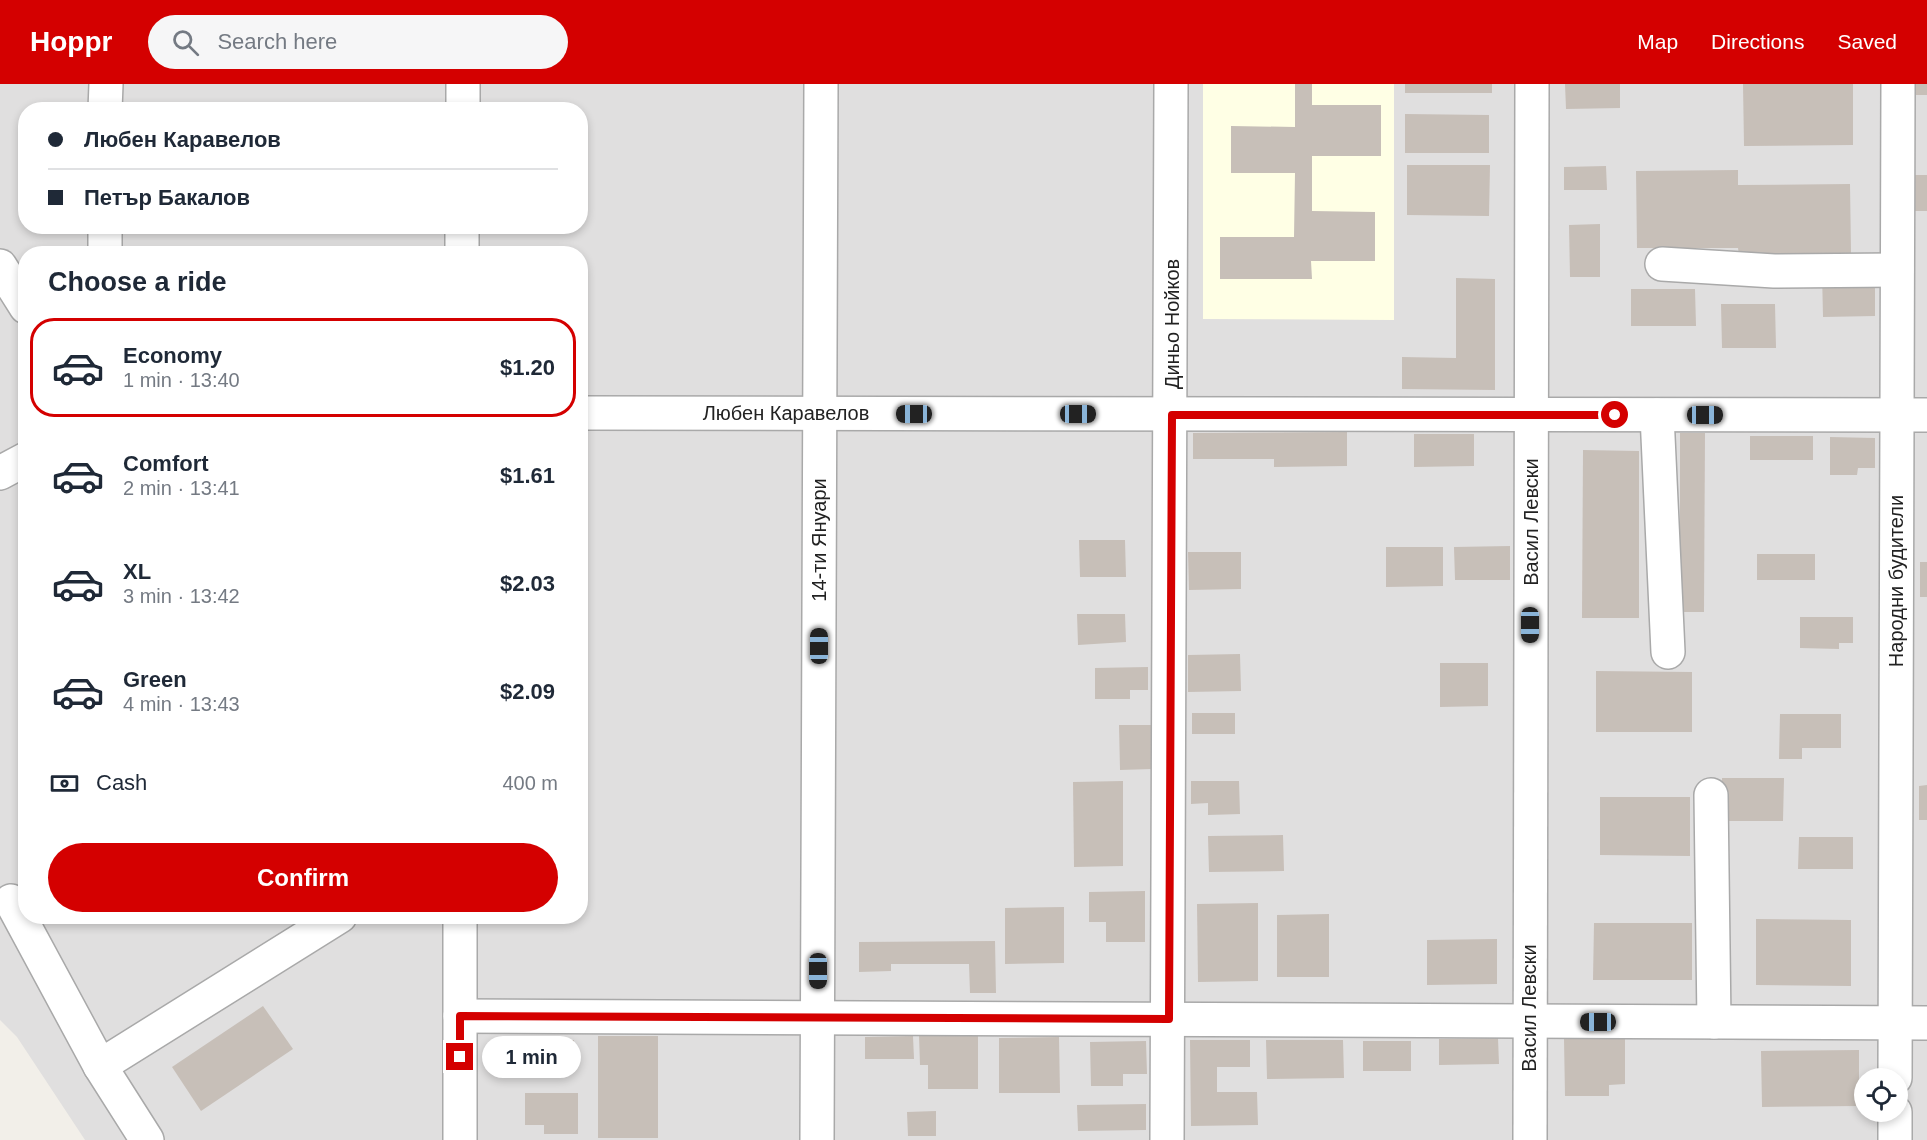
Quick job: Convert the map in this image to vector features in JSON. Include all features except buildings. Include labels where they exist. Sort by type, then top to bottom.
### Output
[{"type":"street","points":[[105,102],[106,84]]},
{"type":"street","points":[[463,84],[463,102]]},
{"type":"street","name":"14-ти Януари","points":[[818,1140],[821,84]]},
{"type":"street","name":"Диньо Нойков","points":[[1167,1140],[1172,415],[1171,84]]},
{"type":"street","name":"Васил Левски","points":[[1530,1140],[1532,84]]},
{"type":"street","name":"Народни будители","points":[[1895,1068],[1912,415],[1897,270],[1898,84]]},
{"type":"street","points":[[1662,264],[1774,272],[1897,270]]},
{"type":"street","points":[[0,266],[18,294]]},
{"type":"street","name":"Любен Каравелов","points":[[588,413],[1912,415]]},
{"type":"street","points":[[1657,415],[1668,652]]},
{"type":"street","points":[[0,473],[18,463]]},
{"type":"street","points":[[1711,795],[1714,1022]]},
{"type":"street","points":[[11,901],[18,914]]},
{"type":"street","points":[[23,924],[100,1066],[147,1140]]},
{"type":"street","points":[[100,1066],[327,924]]},
{"type":"street","points":[[460,924],[460,1140]]},
{"type":"street","points":[[460,1016],[1927,1023]]},
{"type":"street","points":[[1895,1122],[1895,1140]]},
{"type":"shaded area","points":[[0,84],[1927,84],[1927,1140],[85,1140],[17,1037],[0,1020]]},
{"type":"shaded area","points":[[1203,84],[1394,84],[1394,320],[1203,319]]},
{"type":"route","points":[[460,1057],[460,1016],[1169,1019],[1172,415],[1615,415]]}]
